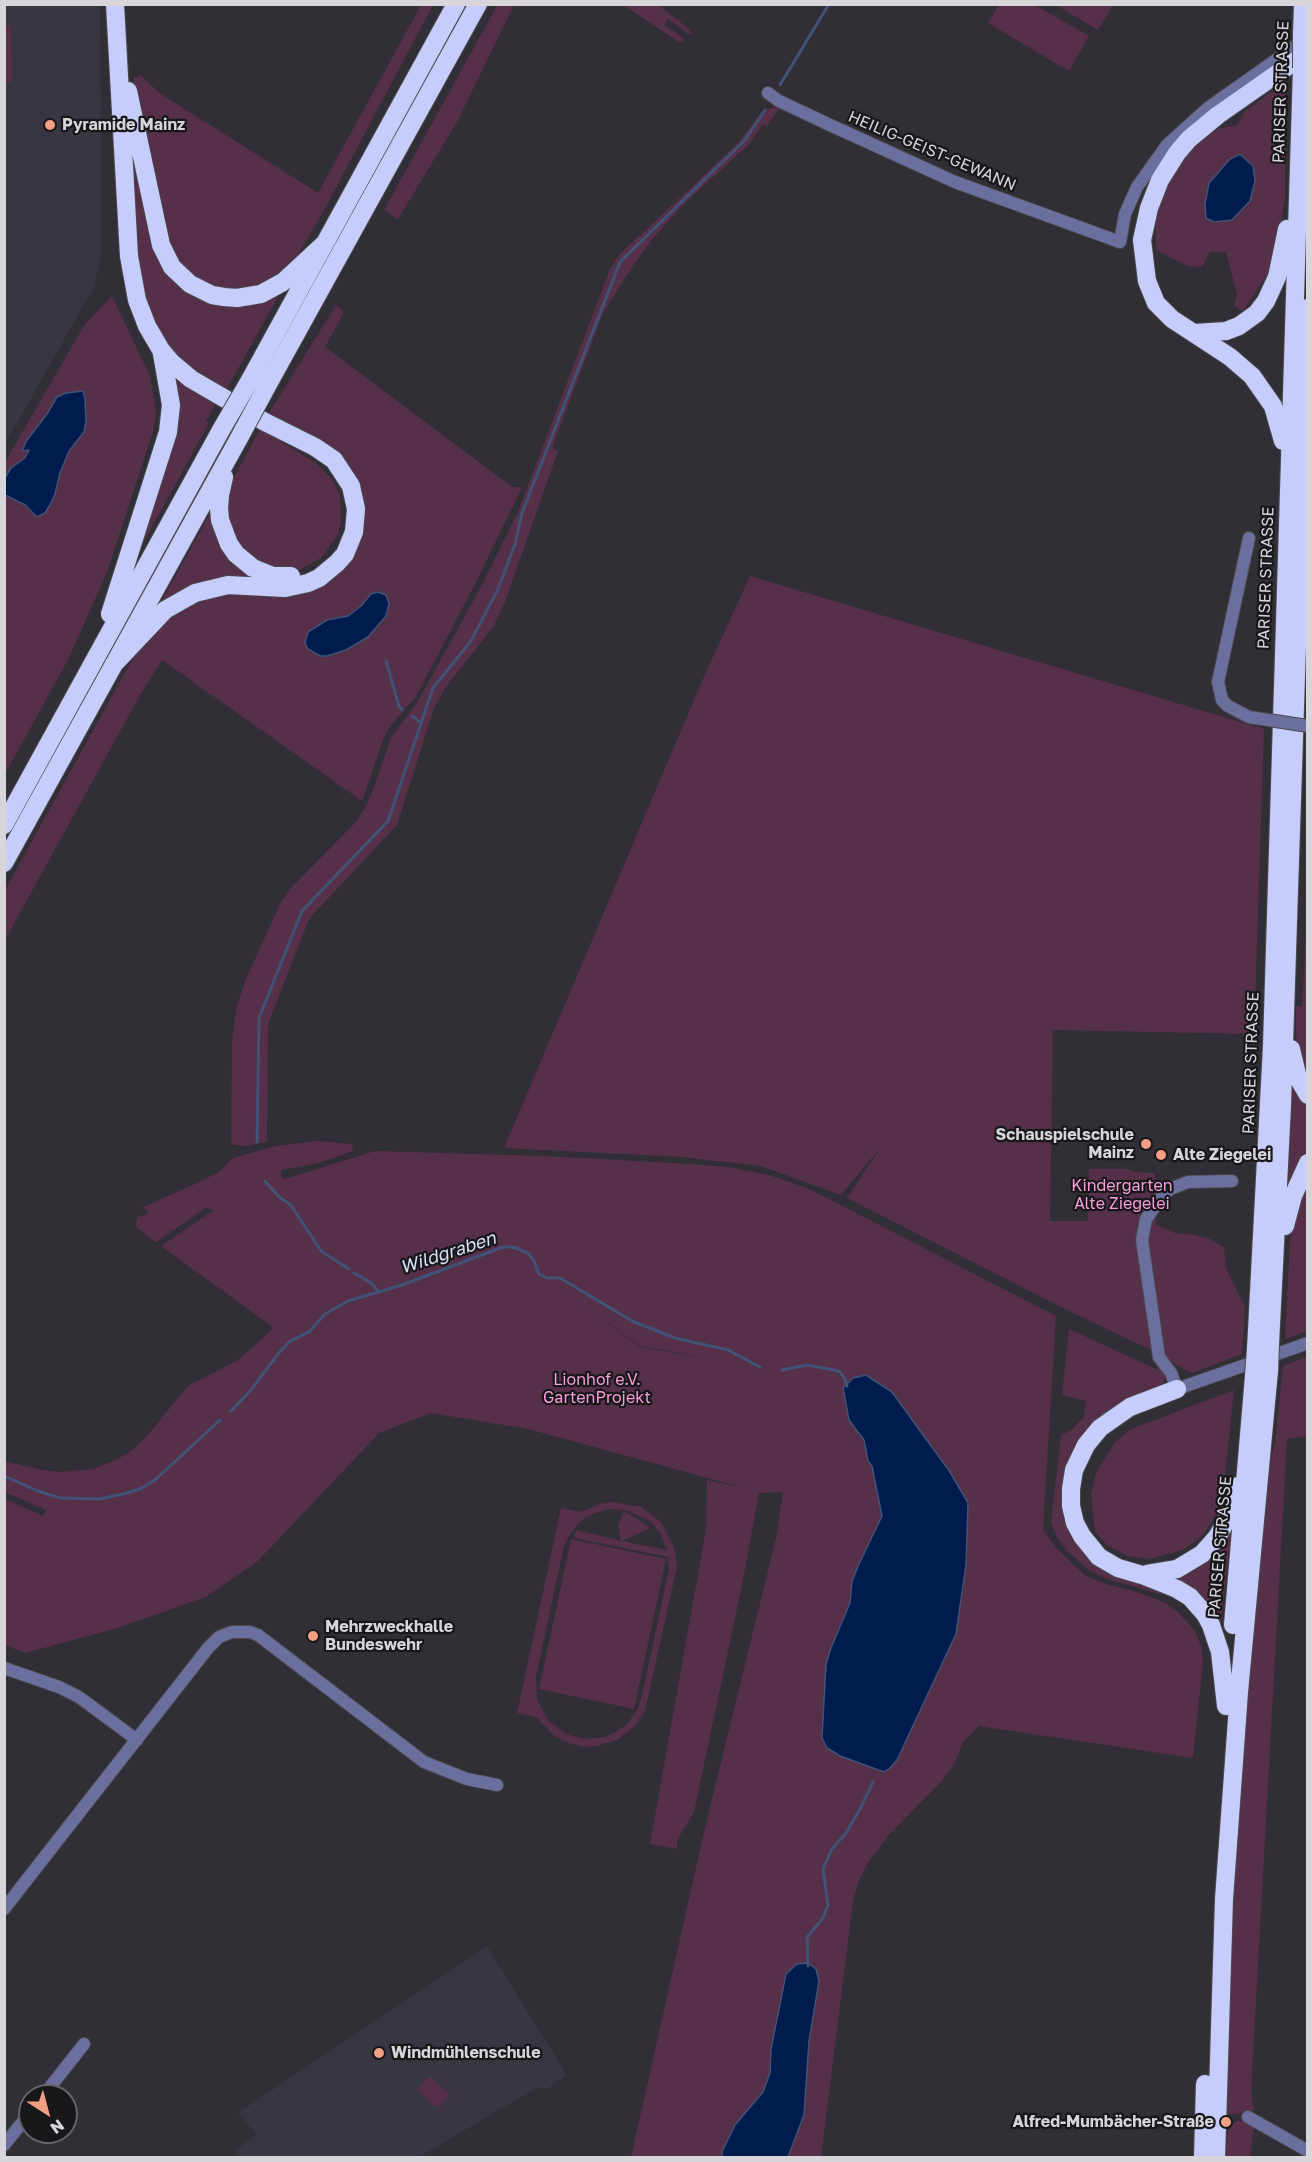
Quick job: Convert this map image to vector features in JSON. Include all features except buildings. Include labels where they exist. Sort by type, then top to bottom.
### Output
[{"type":"highway","points":[[114,664],[165,610],[184,598],[206,589],[228,585],[285,588],[319,578],[345,554],[356,521],[354,497],[346,476],[334,460],[315,447],[265,422],[190,379],[161,350],[147,326],[133,287],[129,256],[115,4]]},
{"type":"highway","points":[[265,422],[321,460],[330,469],[342,491],[347,512],[344,534],[333,553],[316,568],[306,573],[284,577],[263,573],[244,562],[229,544],[220,520],[219,495],[258,384],[325,243],[456,4]]},
{"type":"highway","points":[[4,825],[221,430],[258,384],[478,4]]},
{"type":"highway","name":"PARISER STRASSE","points":[[1216,2157],[1226,1876],[1263,1346],[1299,151],[1305,60],[1303,4]]},
{"type":"highway","points":[[115,28],[157,231],[166,256],[180,276],[212,295],[230,298],[249,297],[267,292],[283,282],[325,243]]},
{"type":"highway","points":[[1288,498],[1283,438],[1273,406],[1263,390],[1242,366],[1180,325],[1156,303],[1147,282],[1142,240],[1154,193],[1177,153],[1199,130],[1305,60]]},
{"type":"highway","points":[[1195,333],[1217,333],[1239,326],[1257,313],[1266,301],[1277,277],[1282,258],[1299,151]]},
{"type":"highway","name":"PARISER STRASSE","points":[[1263,1346],[1276,1256],[1308,308]]},
{"type":"highway","points":[[98,652],[168,432],[171,405],[161,350]]},
{"type":"highway","points":[[1303,444],[1308,418]]},
{"type":"highway","points":[[4,863],[238,440]]},
{"type":"highway","points":[[1286,990],[1294,1063],[1298,1078],[1308,1095]]},
{"type":"highway","points":[[1276,1256],[1293,1196],[1308,1163]]},
{"type":"highway","name":"PARISER STRASSE","points":[[1203,2157],[1212,1910],[1226,1706],[1246,1465],[1261,1373]]},
{"type":"highway","points":[[1177,1389],[1130,1407],[1100,1428],[1081,1454],[1071,1480],[1072,1514],[1087,1544],[1099,1557],[1113,1566],[1166,1583],[1190,1597],[1205,1614],[1220,1652],[1226,1706]]},
{"type":"highway","points":[[1143,1575],[1177,1569],[1194,1560],[1209,1546],[1224,1525],[1246,1465]]},
{"type":"street","name":"HEILIG-GEIST-GEWANN","points":[[768,93],[779,101],[823,122],[955,182],[1120,243],[1125,214],[1137,187],[1167,145],[1208,108],[1305,35]]},
{"type":"street","points":[[1249,538],[1218,682],[1222,700],[1228,706],[1249,717],[1308,726]]},
{"type":"street","points":[[1232,1181],[1188,1182],[1170,1190],[1163,1194],[1146,1220],[1142,1240],[1159,1357],[1172,1373],[1177,1389],[1308,1343]]},
{"type":"street","points":[[4,1910],[213,1642],[224,1634],[250,1632],[267,1642],[424,1762],[467,1779],[497,1785]]},
{"type":"street","points":[[4,1668],[69,1692],[137,1740]]},
{"type":"street","points":[[52,2084],[84,2044]]},
{"type":"street","points":[[1248,2117],[1308,2151]]},
{"type":"street","points":[[4,2145],[18,2128]]},
{"type":"shaded area","points":[[5,5],[100,5],[102,250],[94,287],[5,444]]},
{"type":"shaded area","points":[[487,1946],[567,2075],[549,2089],[538,2087],[419,2157],[243,2158],[233,2153],[256,2134],[238,2113]]},
{"type":"green space","points":[[498,4],[514,5],[458,120],[398,219],[384,210]]},
{"type":"green space","points":[[421,5],[433,5],[322,214],[289,270],[252,292],[206,289],[171,259],[153,190],[133,79],[140,75],[161,94],[318,193]]},
{"type":"green space","points":[[623,5],[658,5],[688,28],[692,34],[690,35],[668,19],[664,25],[683,38],[684,41],[679,42]]},
{"type":"green space","points":[[999,5],[1035,5],[1089,36],[1069,71],[988,23]]},
{"type":"green space","points":[[1056,5],[1113,5],[1098,30]]},
{"type":"green space","points":[[11,26],[12,82],[5,82],[4,28]]},
{"type":"green space","points":[[1285,82],[1285,198],[1278,239],[1268,273],[1243,311],[1234,306],[1237,294],[1226,252],[1210,252],[1202,267],[1187,266],[1156,250],[1156,213],[1178,165],[1202,137],[1220,128],[1237,125],[1244,112]]},
{"type":"green space","points":[[124,87],[155,242],[194,292],[283,288],[225,392],[188,368],[163,341],[140,287]]},
{"type":"green space","points":[[781,106],[767,126],[763,124],[749,144],[685,203],[654,237],[603,313],[552,448],[558,451],[505,602],[493,627],[446,687],[434,708],[397,825],[309,919],[268,1024],[267,1141],[249,1146],[234,1145],[231,1142],[232,1040],[237,1006],[245,981],[280,904],[291,888],[355,823],[365,808],[391,738],[418,701],[482,585],[518,512],[610,269],[620,254],[738,143],[763,110]]},
{"type":"green space","points":[[112,296],[150,376],[156,412],[153,432],[107,572],[69,658],[5,774],[5,462],[85,324]]},
{"type":"green space","points":[[336,305],[344,312],[325,347],[512,487],[522,487],[416,697],[390,726],[384,737],[362,801],[162,660],[139,697],[5,940],[5,890],[128,667],[152,631],[196,597],[318,583],[361,518],[315,438],[269,413]]},
{"type":"green space","points":[[170,373],[194,392],[216,404],[206,421],[209,423],[129,569],[171,439]]},
{"type":"green space","points":[[260,429],[316,463],[332,479],[340,496],[341,522],[338,535],[321,558],[299,570],[288,572],[250,563],[224,519],[231,483]]},
{"type":"green space","points":[[215,506],[258,576],[156,611],[209,516]]},
{"type":"green space","name":"Kindergarten Alte Ziegelei","points":[[750,576],[1264,729],[1254,1034],[1053,1030],[1050,1221],[1088,1221],[1089,1169],[1128,1169],[1133,1172],[1155,1173],[1156,1225],[1175,1233],[1208,1238],[1224,1247],[1226,1268],[1245,1307],[1242,1354],[1192,1373],[1189,1372],[1151,1350],[847,1198],[881,1147],[841,1195],[761,1166],[682,1157],[504,1148],[702,681]]},
{"type":"green space","points":[[1307,916],[1307,1086],[1297,1055],[1296,1006],[1302,1006]]},
{"type":"green space","points":[[1292,1074],[1307,1100],[1308,1155],[1288,1192]]},
{"type":"green space","name":"Lionhof e.V. GartenProjekt","points":[[316,1141],[352,1144],[353,1151],[319,1163],[281,1170],[281,1176],[285,1179],[375,1151],[544,1156],[692,1164],[727,1167],[769,1175],[804,1187],[829,1199],[1056,1316],[1043,1530],[1057,1549],[1086,1576],[1165,1603],[1177,1611],[1195,1631],[1201,1646],[1203,1661],[1193,1758],[979,1726],[963,1742],[955,1762],[942,1781],[888,1836],[867,1864],[858,1883],[853,1901],[821,2157],[631,2157],[704,1832],[776,1538],[783,1492],[759,1493],[694,1812],[677,1840],[677,1849],[650,1844],[706,1529],[707,1480],[744,1488],[528,1429],[431,1413],[379,1433],[258,1561],[206,1597],[114,1629],[25,1653],[5,1645],[5,1499],[43,1516],[46,1510],[5,1492],[4,1461],[61,1472],[93,1469],[118,1459],[146,1437],[188,1386],[238,1360],[274,1328],[161,1246],[214,1210],[206,1208],[156,1242],[136,1227],[137,1217],[147,1215],[148,1210],[141,1208],[202,1181],[220,1171],[233,1158],[276,1146]],"holes":[[[565,1291],[640,1346],[725,1361],[640,1347]]]},
{"type":"green space","points":[[1307,1171],[1307,1331],[1285,1339],[1290,1239],[1295,1206]]},
{"type":"green space","points":[[1069,1329],[1156,1369],[1161,1367],[1166,1376],[1161,1388],[1077,1450],[1077,1540],[1164,1588],[1161,1594],[1107,1579],[1090,1571],[1066,1550],[1051,1523],[1061,1435],[1070,1431],[1084,1417],[1086,1401],[1062,1395]]},
{"type":"green space","points":[[1307,1357],[1307,1436],[1287,1439],[1251,2092],[1254,2110],[1252,2113],[1226,2114],[1233,1858],[1268,1472],[1275,1442],[1283,1366]]},
{"type":"green space","points":[[1234,1390],[1222,1501],[1212,1522],[1201,1537],[1183,1550],[1149,1559],[1127,1556],[1106,1544],[1095,1531],[1091,1494],[1096,1473],[1115,1442],[1131,1429]]},
{"type":"green space","points":[[613,1502],[641,1507],[661,1522],[674,1547],[677,1567],[645,1711],[635,1726],[617,1740],[597,1746],[583,1747],[555,1736],[536,1717],[517,1713],[561,1508],[581,1512],[599,1504]],"holes":[[[609,1509],[626,1510],[650,1521],[660,1533],[667,1550],[622,1541],[651,1528],[624,1511],[618,1525],[621,1541],[576,1530],[574,1538],[668,1557],[669,1569],[637,1710],[627,1724],[616,1732],[605,1737],[584,1739],[566,1734],[548,1721],[537,1699],[536,1676],[564,1546],[571,1532],[582,1520],[595,1513]]]},
{"type":"green space","points":[[1229,1530],[1231,1531],[1220,1630],[1169,1581]]},
{"type":"green space","points":[[571,1539],[666,1559],[634,1709],[539,1689]]},
{"type":"green space","points":[[430,2076],[450,2095],[437,2108],[417,2089]]},
{"type":"green space","points":[[1235,2121],[1249,2121],[1254,2127],[1250,2157],[1224,2158],[1228,2132]]},
{"type":"water","points":[[1240,154],[1253,166],[1255,181],[1250,201],[1232,220],[1214,222],[1206,218],[1205,204],[1209,183],[1230,159]]},
{"type":"water","points":[[83,391],[86,421],[84,432],[69,451],[50,505],[45,513],[37,517],[25,505],[5,495],[5,478],[11,468],[25,458],[29,450],[22,451],[27,440],[57,397],[66,393]]},
{"type":"water","points":[[378,592],[386,595],[389,604],[386,616],[368,637],[346,650],[327,656],[320,656],[308,649],[305,643],[308,632],[327,620],[348,616],[371,594]]},
{"type":"water","points":[[866,1375],[892,1392],[950,1472],[968,1503],[966,1565],[956,1634],[897,1760],[884,1772],[840,1756],[827,1748],[822,1738],[826,1664],[850,1603],[852,1581],[882,1516],[872,1466],[868,1461],[864,1440],[849,1420],[843,1388],[853,1378]]},
{"type":"water","points":[[808,1963],[816,1969],[819,1981],[809,2041],[804,2115],[788,2157],[722,2157],[722,2152],[735,2125],[763,2092],[770,2073],[771,2049],[786,1974],[797,1964]]},
{"type":"waterway","points":[[780,85],[829,4]]},
{"type":"waterway","points":[[257,1142],[259,1018],[302,911],[388,821],[433,688],[471,641],[498,589],[515,544],[522,513],[620,262],[745,140],[765,110]]},
{"type":"waterway","points":[[386,661],[402,710]]},
{"type":"waterway","points":[[412,716],[421,723]]},
{"type":"waterway","points":[[265,1181],[280,1198],[290,1204],[321,1251],[349,1269]]},
{"type":"waterway","name":"Wildgraben","points":[[231,1411],[290,1341],[309,1332],[325,1314],[348,1301],[402,1285],[503,1247],[513,1247],[528,1253],[539,1274],[547,1278],[560,1278],[632,1321],[675,1338],[728,1350],[760,1367]]},
{"type":"waterway","points":[[354,1273],[371,1283],[378,1291]]},
{"type":"waterway","name":"Wildgraben","points":[[782,1370],[807,1365],[834,1370],[840,1372],[847,1386]]},
{"type":"waterway","name":"Wildgraben","points":[[4,1476],[60,1498],[99,1499],[123,1494],[140,1489],[155,1480],[220,1420]]},
{"type":"waterway","name":"Wildgraben","points":[[808,1966],[807,1937],[823,1918],[828,1905],[823,1869],[832,1849],[846,1833],[860,1809],[873,1782]]},
{"type":"place","name":"Pyramide Mainz","points":[[50,125]]},
{"type":"place","name":"Schauspielschule Mainz","points":[[1146,1144]]},
{"type":"place","name":"Alte Ziegelei","points":[[1161,1155]]},
{"type":"place","name":"Mehrzweckhalle Bundeswehr","points":[[313,1636]]},
{"type":"place","name":"Windmühlenschule","points":[[379,2053]]},
{"type":"place","name":"Alfred-Mumbächer-Straße","points":[[1226,2122]]}]
